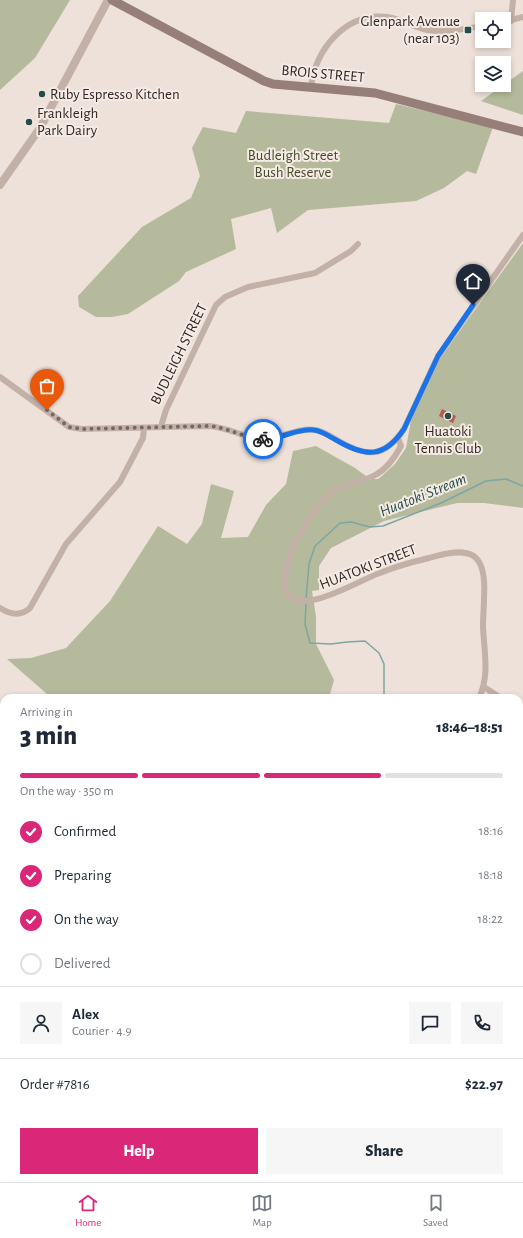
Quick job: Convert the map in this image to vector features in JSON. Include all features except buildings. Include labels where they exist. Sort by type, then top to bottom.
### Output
[{"type":"main road","name":"BROIS STREET","points":[[112,0],[264,81],[280,85],[375,93],[523,132]]},
{"type":"street","points":[[0,185],[40,128],[108,0]]},
{"type":"street","points":[[513,0],[511,21],[523,17]]},
{"type":"street","points":[[310,88],[315,69],[328,45],[340,30],[350,23],[362,19],[386,17],[427,30],[444,31],[475,27]]},
{"type":"street","name":"HUATOKI STREET","points":[[481,694],[484,687],[486,667],[483,626],[484,576],[481,564],[474,556],[462,552],[455,552],[431,557],[379,573],[334,594],[319,599],[292,599],[287,592],[284,581],[292,551],[307,523],[323,501],[330,493],[346,484],[371,477],[384,469],[400,446],[398,438],[404,429],[431,369],[446,342],[523,235]]},
{"type":"street","name":"BUDLEIGH STREET","points":[[162,428],[166,410],[216,305],[225,297],[248,287],[315,273],[352,251],[358,244]]},
{"type":"street","points":[[0,377],[69,427],[82,429],[219,427],[248,437],[266,439],[299,430],[316,430],[356,450],[372,453],[383,450],[398,438]]},
{"type":"street","points":[[0,608],[8,613],[15,614],[30,608],[66,544],[120,482],[143,438],[144,428]]},
{"type":"street","points":[[484,687],[495,694]]},
{"type":"green space","points":[[0,0],[70,0],[35,58],[0,90]]},
{"type":"green space","points":[[523,71],[523,115],[481,101],[494,92],[511,92],[511,80]]},
{"type":"green space","name":"Budleigh Street Bush Reserve","points":[[396,104],[493,127],[476,174],[467,171],[444,188],[416,201],[308,210],[277,233],[271,208],[231,219],[236,249],[186,272],[179,281],[128,314],[112,317],[96,317],[79,307],[78,296],[142,227],[191,198],[200,176],[192,148],[203,127],[236,133],[246,111],[389,123]]},
{"type":"green space","points":[[523,243],[523,508],[484,503],[457,503],[384,521],[331,548],[319,566],[319,590],[312,591],[316,617],[316,644],[334,680],[330,694],[47,694],[7,659],[31,658],[66,648],[110,601],[158,526],[187,544],[202,524],[211,484],[234,491],[221,538],[248,537],[266,505],[286,484],[293,451],[316,446],[355,468],[370,479],[378,479],[395,464],[406,448],[412,415],[436,364]]},
{"type":"waterway","name":"Huatoki Stream","points":[[306,599],[309,564],[315,546],[340,523],[351,522],[370,527],[383,526],[441,503],[486,481],[506,479],[523,486]]},
{"type":"waterway","name":"Huatoki Stream","points":[[306,603],[305,624],[310,643],[331,644],[365,641],[379,653],[384,664],[384,694]]},
{"type":"way so far","points":[[47,410],[69,427],[82,429],[208,426],[219,427],[248,437],[263,439]]},
{"type":"place","name":"Glenpark Avenue (near 103)","points":[[468,30]]},
{"type":"place","name":"Ruby Espresso Kitchen","points":[[42,94]]},
{"type":"place","name":"Frankleigh Park Dairy","points":[[29,122]]},
{"type":"place","name":"Huatoki Tennis Club","points":[[448,416]]},
{"type":"route","points":[[263,439],[307,429],[325,433],[361,452],[372,453],[383,450],[398,438],[404,429],[438,356],[446,342],[473,305]]}]
